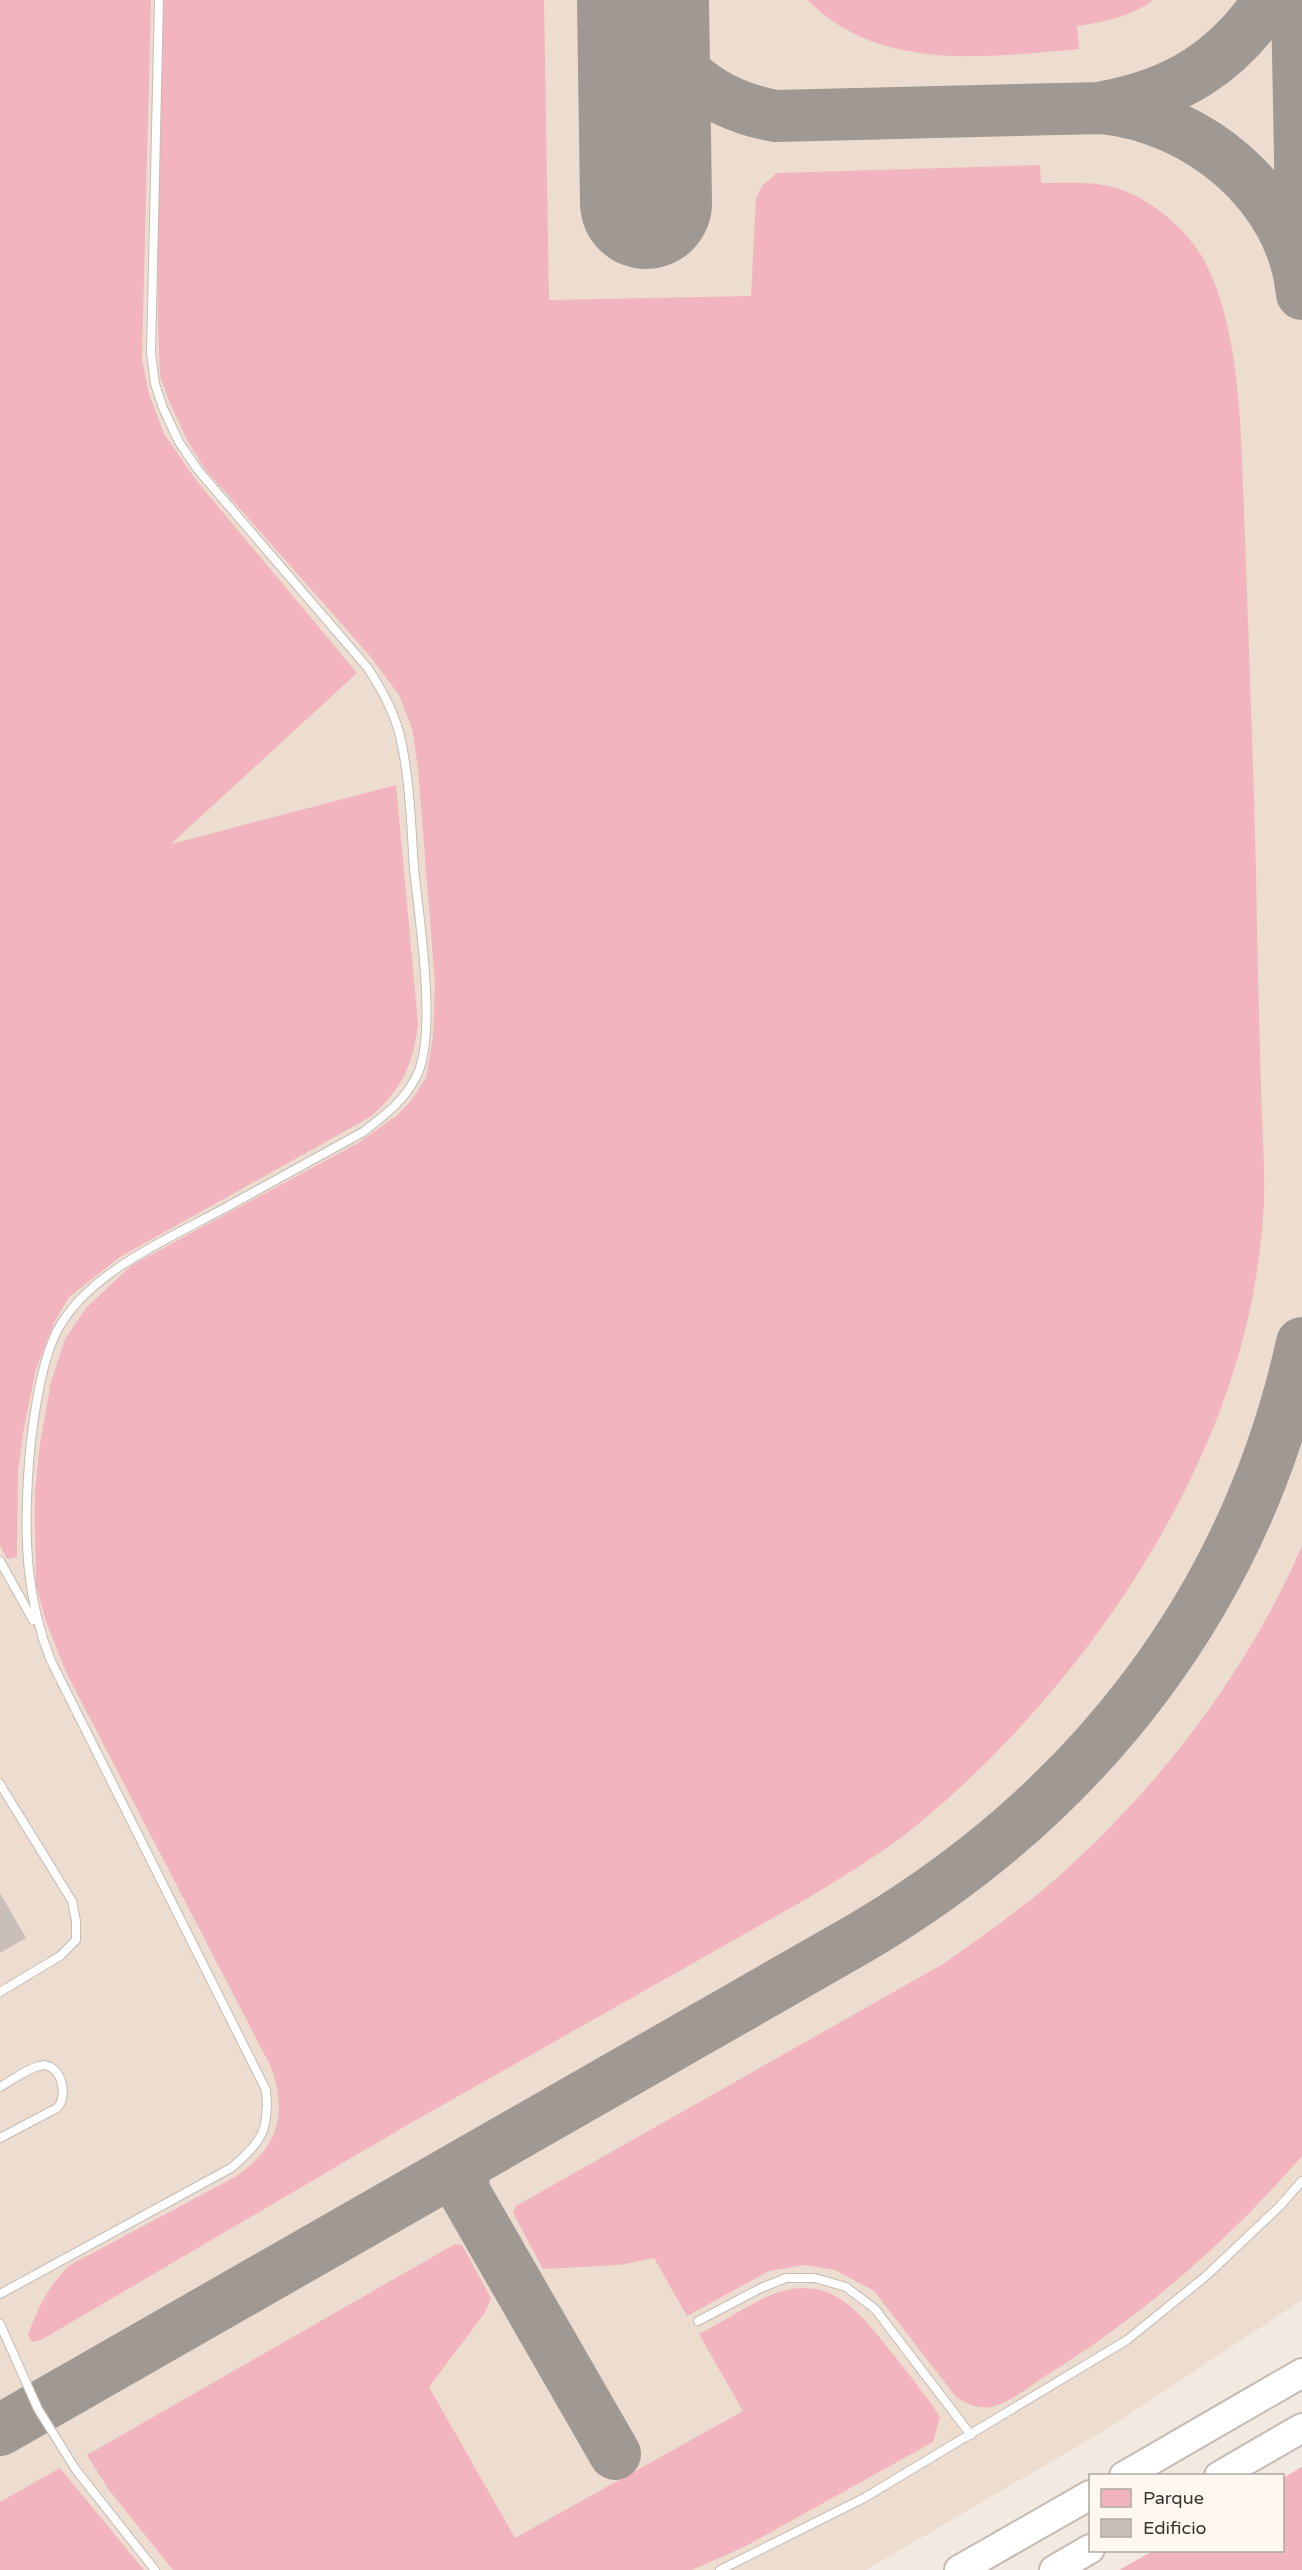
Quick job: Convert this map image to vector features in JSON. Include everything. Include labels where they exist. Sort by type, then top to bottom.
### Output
[{"type":"highway","points":[[1126,2474],[1302,2373]]},
{"type":"highway","points":[[1221,2474],[1302,2428]]},
{"type":"highway","points":[[959,2570],[1089,2496]]},
{"type":"highway","points":[[1054,2570],[1089,2550]]},
{"type":"lane","points":[[37,1626],[30,1595],[28,1562],[26,1507],[28,1460],[46,1364],[57,1332],[75,1303],[130,1260],[363,1132],[396,1106],[408,1093],[425,1047],[426,1004],[407,781],[400,736],[385,695],[367,666],[198,470],[178,442],[155,384],[150,324],[159,0]]},
{"type":"lane","points":[[0,1561],[37,1626],[51,1661],[266,2090],[268,2108],[265,2129],[255,2148],[231,2168],[0,2294]]},
{"type":"lane","points":[[0,1784],[72,1901],[76,1921],[76,1940],[60,1956],[0,1992]]},
{"type":"lane","points":[[0,2087],[39,2065],[49,2067],[57,2074],[64,2088],[62,2104],[57,2108],[0,2138]]},
{"type":"lane","points":[[720,2570],[864,2498],[1127,2340],[1206,2276],[1279,2207],[1302,2181]]},
{"type":"lane","points":[[698,2321],[760,2288],[786,2278],[815,2278],[846,2287],[875,2309],[971,2435]]},
{"type":"lane","points":[[0,2324],[38,2409],[76,2469],[155,2570]]},
{"type":"shaded area","points":[[0,0],[1302,0],[1302,2300],[1112,2426],[866,2570],[0,2570]]},
{"type":"green space","points":[[0,0],[151,0],[142,359],[149,394],[164,434],[196,480],[357,673],[171,844],[396,785],[418,1023],[413,1051],[404,1076],[390,1097],[370,1117],[120,1257],[69,1297],[54,1323],[36,1369],[24,1427],[18,1472],[17,1557],[7,1559],[0,1545]]},
{"type":"green space","points":[[157,0],[544,0],[549,300],[751,296],[756,198],[762,186],[777,173],[1040,165],[1041,183],[1095,184],[1126,191],[1165,215],[1187,236],[1204,260],[1217,290],[1227,323],[1241,432],[1256,869],[1264,1201],[1253,1296],[1242,1342],[1228,1388],[1204,1450],[1175,1510],[1140,1570],[1102,1627],[1060,1682],[1014,1734],[967,1781],[891,1845],[808,1898],[409,2124],[41,2340],[32,2342],[28,2335],[40,2306],[56,2280],[70,2265],[235,2177],[250,2166],[270,2142],[276,2129],[279,2101],[271,2067],[66,1672],[46,1622],[36,1585],[35,1490],[51,1382],[65,1339],[86,1308],[132,1265],[358,1143],[396,1116],[411,1101],[426,1078],[433,1036],[435,984],[418,768],[412,728],[399,695],[369,655],[204,468],[187,440],[160,376]]},
{"type":"green space","points":[[808,0],[1153,0],[1126,15],[1077,26],[1079,49],[972,56],[936,55],[901,50],[867,40],[836,23]]},
{"type":"green space","points":[[1302,1546],[1302,2156],[1244,2219],[1148,2304],[1018,2395],[991,2407],[973,2405],[956,2397],[874,2291],[835,2270],[804,2265],[769,2271],[687,2316],[654,2258],[620,2265],[543,2269],[513,2213],[516,2206],[943,1964],[1023,1906],[1069,1867],[1139,1796],[1202,1718],[1257,1635]]},
{"type":"green space","points":[[455,2244],[462,2245],[491,2298],[484,2314],[429,2387],[515,2538],[743,2411],[699,2334],[766,2297],[796,2288],[830,2293],[845,2302],[870,2326],[940,2417],[933,2442],[744,2547],[692,2570],[173,2570],[109,2490],[87,2455]]},
{"type":"green space","points":[[1302,2467],[1302,2570],[1119,2570],[1151,2552],[1284,2552],[1284,2477]]},
{"type":"green space","points":[[60,2468],[144,2570],[0,2570],[0,2502]]},
{"type":"building","points":[[0,1893],[26,1938],[0,1953]]},
{"type":"taxiway","points":[[646,0],[653,23],[664,44],[692,78],[710,92],[752,111],[776,116],[1102,108],[1138,114],[1172,127],[1205,144],[1234,167],[1260,194],[1280,224],[1295,258],[1302,294]]},
{"type":"taxiway","points":[[1103,107],[1154,94],[1198,72],[1236,41],[1269,0]]},
{"type":"taxiway","points":[[1297,0],[1302,261]]},
{"type":"taxiway","points":[[0,2430],[860,1938],[942,1885],[1017,1825],[1085,1759],[1145,1687],[1197,1610],[1241,1526],[1276,1437],[1302,1343]]},
{"type":"taxiway","points":[[475,2158],[464,2175],[466,2195],[615,2454]]},
{"type":"runway","points":[[643,0],[646,203]]}]
